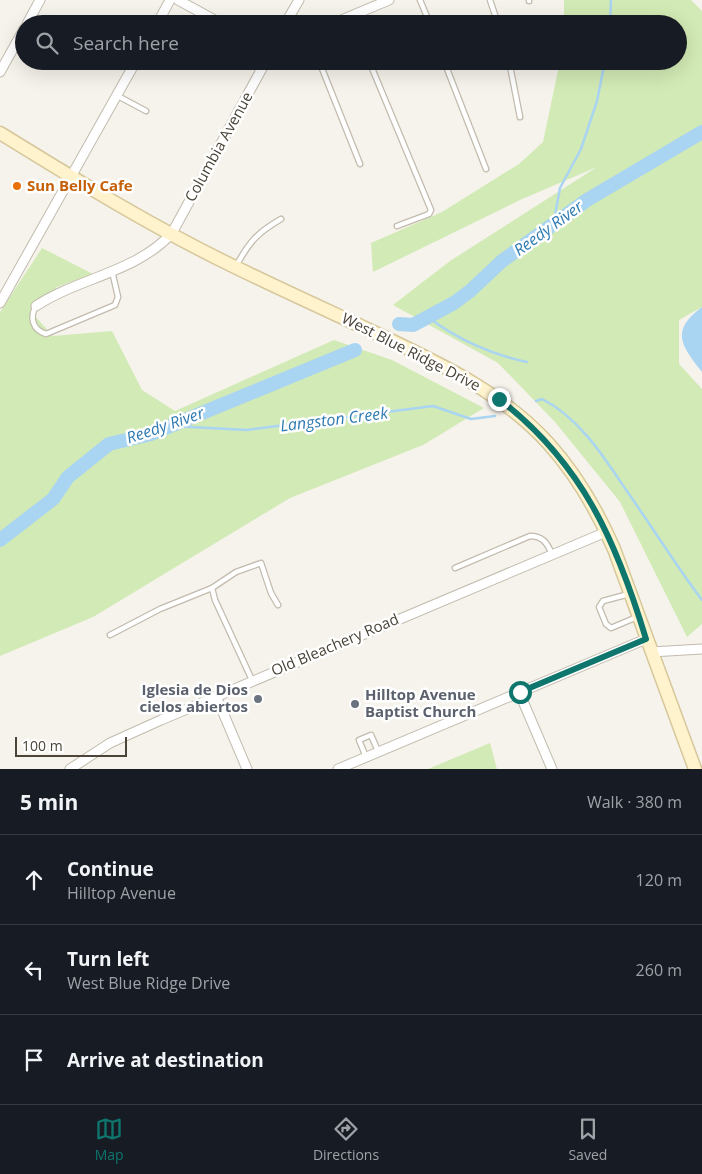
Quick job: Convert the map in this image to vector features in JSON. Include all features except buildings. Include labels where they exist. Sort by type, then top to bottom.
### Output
[{"type":"main road","name":"West Blue Ridge Drive","points":[[0,133],[172,233],[235,267],[406,347],[477,385],[499,399],[531,426],[562,459],[588,496],[606,532],[694,769]]},
{"type":"street","points":[[32,15],[40,0]]},
{"type":"street","points":[[162,15],[170,0]]},
{"type":"street","points":[[178,0],[206,15]]},
{"type":"street","points":[[290,15],[299,0]]},
{"type":"street","points":[[361,15],[389,0]]},
{"type":"street","points":[[0,72],[15,45]]},
{"type":"street","points":[[0,303],[131,70]]},
{"type":"street","name":"Columbia Avenue","points":[[36,306],[112,271],[158,247],[172,233],[261,70]]},
{"type":"street","name":"Old Bleachery Road","points":[[70,769],[110,743],[252,680],[606,532]]},
{"type":"street","points":[[338,769],[646,639]]},
{"type":"street","points":[[651,652],[702,649]]},
{"type":"street","points":[[520,692],[552,769]]},
{"type":"street","points":[[216,696],[247,769]]},
{"type":"lane","points":[[420,0],[426,15]]},
{"type":"lane","points":[[490,0],[495,15]]},
{"type":"lane","points":[[323,70],[360,164]]},
{"type":"lane","points":[[373,70],[431,210],[428,214],[397,226]]},
{"type":"lane","points":[[448,70],[486,169]]},
{"type":"lane","points":[[511,70],[520,117]]},
{"type":"lane","points":[[116,95],[146,111]]},
{"type":"lane","points":[[235,267],[250,242],[260,232],[282,219]]},
{"type":"lane","points":[[36,306],[32,318],[34,325],[38,331],[46,334],[114,305],[118,297],[112,271]]},
{"type":"lane","points":[[455,568],[530,536],[539,536],[547,543],[553,555]]},
{"type":"lane","points":[[110,635],[160,609],[212,588],[236,572],[261,563],[270,593],[278,605]]},
{"type":"lane","points":[[212,588],[215,600],[252,680]]},
{"type":"lane","points":[[630,594],[603,601],[599,607],[606,624],[611,628],[638,616]]},
{"type":"lane","points":[[366,757],[359,740],[371,735],[378,751]]},
{"type":"green space","points":[[564,0],[691,0],[702,11],[702,307],[679,320],[679,364],[702,389],[702,624],[687,637],[620,502],[555,422],[498,363],[393,305],[450,261],[597,167],[520,200],[373,272],[371,243],[442,212],[519,164],[543,142],[558,70],[687,70],[687,15],[564,15]]},
{"type":"green space","points":[[42,248],[93,274],[57,287],[34,315],[53,336],[112,331],[142,390],[175,411],[334,340],[392,360],[484,408],[423,445],[290,498],[93,617],[0,656],[0,312]]},
{"type":"green space","points":[[490,743],[497,769],[428,769]]},
{"type":"water","points":[[702,307],[702,372],[684,346],[682,331],[686,323]]},
{"type":"waterway","points":[[610,15],[611,0]]},
{"type":"waterway","points":[[553,226],[560,188],[581,149],[597,101],[603,70]]},
{"type":"waterway","name":"Reedy River","points":[[399,324],[413,325],[454,303],[470,291],[502,261],[587,200],[702,132]]},
{"type":"waterway","points":[[428,317],[450,332],[475,345],[527,362]]},
{"type":"waterway","name":"Reedy River","points":[[0,540],[53,499],[68,477],[109,444],[151,434],[355,350]]},
{"type":"waterway","name":"Langston Creek","points":[[536,401],[542,399],[555,407],[588,437],[702,600]]},
{"type":"waterway","name":"Langston Creek","points":[[171,426],[247,430],[433,406],[471,419],[495,416]]},
{"type":"place","name":"Sun Belly Cafe","points":[[17,186]]},
{"type":"place","name":"Iglesia de Dios cielos abiertos","points":[[258,699]]},
{"type":"place","name":"Hilltop Avenue Baptist Church","points":[[355,704]]},
{"type":"route","points":[[499,399],[516,412],[547,442],[562,459],[588,496],[614,549],[646,639],[520,692]]}]
